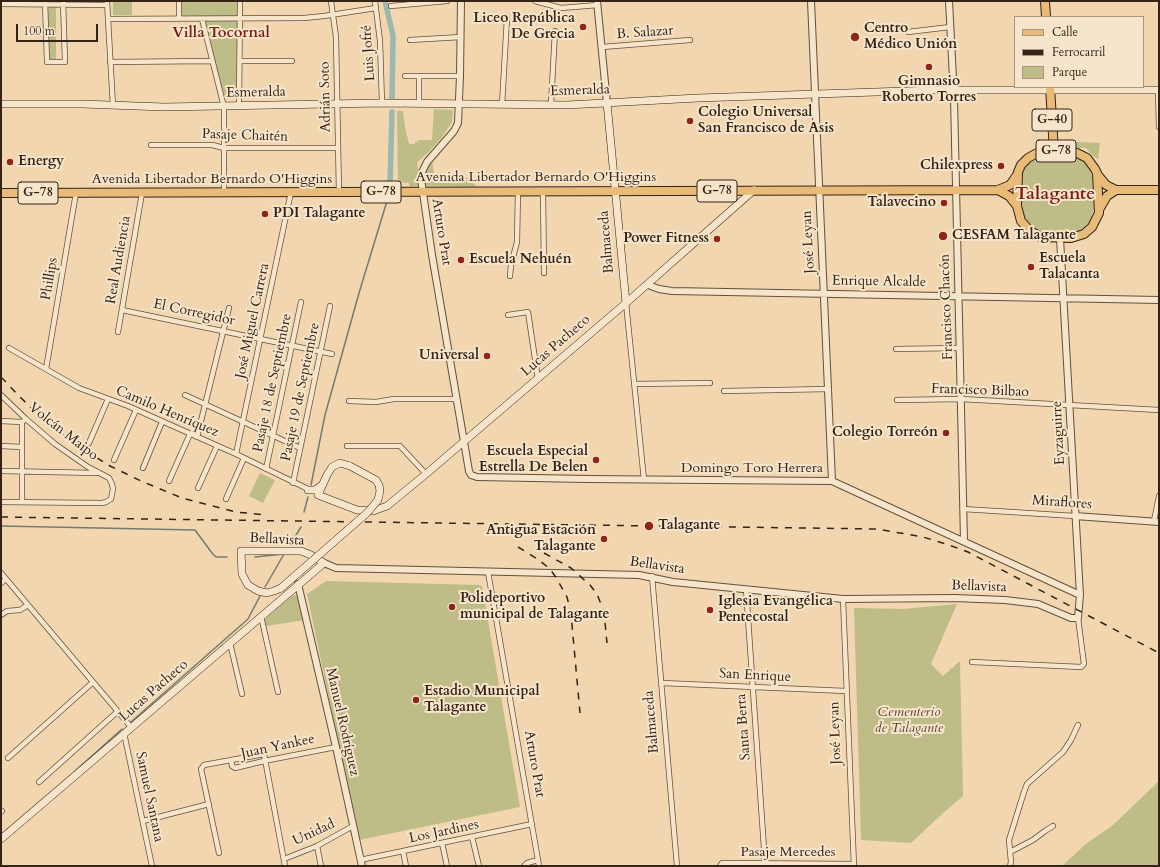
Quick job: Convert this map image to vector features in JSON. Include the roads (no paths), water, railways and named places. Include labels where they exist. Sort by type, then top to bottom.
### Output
[{"type":"main road","points":[[1045,1],[1046,16]]},
{"type":"main road","name":"Esmeralda","points":[[1,104],[146,107],[224,107],[382,103],[551,105],[698,98],[954,90],[1050,88],[1159,90]]},
{"type":"main road","name":"G-40","points":[[1050,88],[1054,151]]},
{"type":"main road","name":"Balmaceda","points":[[607,103],[626,303]]},
{"type":"main road","name":"G-78","points":[[998,190],[1010,185],[1021,166],[1030,156],[1040,152],[1054,151],[1080,154],[1090,161],[1106,184],[1116,190]]},
{"type":"main road","points":[[1097,173],[1100,208]]},
{"type":"main road","points":[[1017,175],[1017,206],[1021,221],[1030,231],[1041,237],[1075,237],[1088,232],[1097,220],[1100,208],[1107,196],[1116,190],[1159,190]]},
{"type":"main road","name":"Lucas Pacheco","points":[[318,494],[357,510],[367,511],[378,510],[399,498],[648,285],[754,190]]},
{"type":"main road","points":[[998,190],[1009,196],[1017,206]]},
{"type":"main road","name":"Avenida Libertador Bernardo O'Higgins","points":[[1,193],[998,190]]},
{"type":"main road","name":"Bellavista","points":[[322,485],[334,466],[343,463],[376,480],[380,488],[380,494],[378,500],[366,513],[281,588],[267,593],[258,591],[248,585],[242,574],[241,551],[301,551],[311,555],[324,563]]},
{"type":"main road","points":[[308,490],[315,490],[322,485]]},
{"type":"main road","points":[[318,494],[322,485]]},
{"type":"main road","points":[[322,485],[328,499]]},
{"type":"main road","name":"Lucas Pacheco","points":[[1,839],[324,563]]},
{"type":"street","points":[[179,1],[179,19]]},
{"type":"street","points":[[239,106],[240,1]]},
{"type":"street","name":"Adrián Soto","points":[[331,1],[336,37],[339,193]]},
{"type":"street","name":"Luis Jofré","points":[[375,1],[380,41],[382,103]]},
{"type":"street","points":[[392,6],[447,1]]},
{"type":"street","name":"Arturo Prat","points":[[461,1],[458,123],[456,129],[427,162],[422,179],[422,192],[469,471],[471,475]]},
{"type":"street","points":[[535,1],[552,3],[569,9],[597,3]]},
{"type":"street","name":"José Leyan","points":[[811,1],[832,481]]},
{"type":"street","name":"Francisco Chacón","points":[[949,1],[954,90],[955,190],[964,541]]},
{"type":"street","points":[[45,3],[47,62],[65,62],[63,3]]},
{"type":"street","points":[[1,4],[107,3],[112,106]]},
{"type":"street","name":"Balmaceda","points":[[597,3],[607,103]]},
{"type":"street","points":[[108,19],[304,18],[376,8]]},
{"type":"street","points":[[502,105],[507,18]]},
{"type":"street","points":[[202,19],[224,107],[224,193]]},
{"type":"street","points":[[908,32],[950,27]]},
{"type":"street","points":[[551,105],[555,31]]},
{"type":"street","points":[[410,40],[461,37]]},
{"type":"street","name":"B. Salazar","points":[[602,46],[690,40]]},
{"type":"street","points":[[110,62],[212,61]]},
{"type":"street","points":[[240,62],[292,61]]},
{"type":"street","points":[[405,76],[460,76]]},
{"type":"street","points":[[419,76],[419,104]]},
{"type":"street","points":[[1159,90],[1159,127]]},
{"type":"street","name":"Pasaje Chaitén","points":[[151,145],[212,145],[224,148],[338,148]]},
{"type":"street","points":[[510,276],[511,265],[517,242],[518,191]]},
{"type":"street","points":[[544,191],[544,273]]},
{"type":"street","name":"José Miguel Carrera","points":[[236,454],[291,192]]},
{"type":"street","name":"Phillips","points":[[46,370],[76,193]]},
{"type":"street","name":"Real Audiencia","points":[[118,332],[142,193]]},
{"type":"street","name":"Eyzaguirre","points":[[1060,238],[1080,595],[1078,618]]},
{"type":"street","name":"Enrique Alcalde","points":[[648,285],[672,292],[958,295],[1159,300]]},
{"type":"street","name":"Pasaje 18 de Septiembre","points":[[266,469],[301,302]]},
{"type":"street","name":"Balmaceda","points":[[626,303],[644,480]]},
{"type":"street","name":"Pasaje 19 de Septiembre","points":[[293,483],[330,306]]},
{"type":"street","points":[[197,437],[229,308]]},
{"type":"street","name":"El Corregidor","points":[[122,310],[332,354]]},
{"type":"street","points":[[508,315],[528,312],[538,379]]},
{"type":"street","name":"Camilo Henríquez","points":[[9,348],[79,388],[136,410],[236,454],[318,494]]},
{"type":"street","points":[[896,349],[960,348]]},
{"type":"street","points":[[634,384],[710,383]]},
{"type":"street","points":[[724,391],[829,389]]},
{"type":"street","name":"Volcán Maipo","points":[[1,395],[24,420],[88,467],[109,478],[113,486],[112,497],[107,502],[102,503],[22,502]]},
{"type":"street","points":[[185,395],[300,448]]},
{"type":"street","points":[[89,443],[108,399]]},
{"type":"street","points":[[349,401],[376,402],[394,399],[457,399]]},
{"type":"street","name":"Francisco Bilbao","points":[[897,400],[961,399],[1159,410]]},
{"type":"street","points":[[114,460],[136,410]]},
{"type":"street","points":[[1,421],[24,420],[22,447],[22,502],[1,502]]},
{"type":"street","points":[[143,468],[162,422]]},
{"type":"street","points":[[169,481],[190,434]]},
{"type":"street","points":[[1,446],[22,447]]},
{"type":"street","points":[[198,488],[217,446]]},
{"type":"street","points":[[347,446],[400,446],[426,474]]},
{"type":"street","points":[[226,499],[244,458]]},
{"type":"street","points":[[1,472],[99,473]]},
{"type":"street","name":"Domingo Toro Herrera","points":[[471,475],[477,477],[644,480],[832,481],[1080,595]]},
{"type":"street","points":[[1156,521],[1159,496]]},
{"type":"street","name":"Miraflores","points":[[963,509],[1156,521]]},
{"type":"street","name":"Bellavista","points":[[324,563],[336,568],[639,575],[652,576],[673,582],[843,599],[954,598],[1005,600],[1038,604],[1071,618],[1078,618]]},
{"type":"street","name":"Arturo Prat","points":[[488,572],[539,866]]},
{"type":"street","points":[[1,573],[131,727]]},
{"type":"street","name":"Balmaceda","points":[[652,576],[677,866]]},
{"type":"street","points":[[1,583],[6,579]]},
{"type":"street","name":"Manuel Rodríguez","points":[[298,584],[361,863]]},
{"type":"street","name":"Santa Berta","points":[[746,589],[765,863]]},
{"type":"street","name":"José Leyan","points":[[843,599],[854,865]]},
{"type":"street","points":[[1,615],[7,611],[20,610],[28,605]]},
{"type":"street","points":[[261,616],[278,692]]},
{"type":"street","points":[[972,662],[1081,667],[1084,664],[1078,618]]},
{"type":"street","points":[[230,643],[242,694]]},
{"type":"street","points":[[8,758],[92,682]]},
{"type":"street","name":"San Enrique","points":[[662,682],[846,691]]},
{"type":"street","points":[[39,782],[117,712]]},
{"type":"street","points":[[1010,866],[1009,840],[1027,784],[1063,752],[1078,725]]},
{"type":"street","name":"Samuel Santana","points":[[124,734],[152,866]]},
{"type":"street","name":"Juan Yankee","points":[[231,760],[234,768],[336,747]]},
{"type":"street","points":[[219,853],[201,771],[204,765],[264,754],[264,761],[285,866]]},
{"type":"street","points":[[143,821],[209,804]]},
{"type":"street","name":"Los Jardines","points":[[361,863],[442,843],[532,824]]},
{"type":"street","name":"Unidad","points":[[284,859],[317,846],[353,826]]},
{"type":"street","points":[[1010,852],[1033,840],[1053,826]]},
{"type":"street","points":[[472,837],[479,866]]},
{"type":"street","points":[[442,843],[447,866]]},
{"type":"street","points":[[317,846],[321,866]]},
{"type":"street","points":[[403,852],[406,866]]},
{"type":"street","points":[[524,866],[527,863],[538,860]]},
{"type":"street","name":"Pasaje Mercedes","points":[[721,865],[765,863],[854,865]]},
{"type":"waterway","points":[[385,1],[393,36],[392,99]]},
{"type":"waterway","points":[[390,187],[392,112]]},
{"type":"waterway","points":[[311,485],[325,415],[359,293],[387,201]]},
{"type":"waterway","points":[[304,512],[308,497]]},
{"type":"waterway","points":[[1,526],[195,530],[216,557],[227,557]]},
{"type":"waterway","points":[[290,545],[301,527]]},
{"type":"waterway","points":[[255,557],[284,554]]},
{"type":"waterway","points":[[265,587],[284,554]]},
{"type":"waterway","points":[[131,722],[248,619],[260,596]]},
{"type":"waterway","points":[[74,772],[122,729]]},
{"type":"railway","points":[[1,377],[46,422],[75,444],[110,466],[182,498],[236,512],[266,515]]},
{"type":"railway","points":[[1,517],[877,529],[923,537],[968,552],[1159,653]]},
{"type":"railway","points":[[518,547],[550,569],[567,597],[571,614],[580,713]]},
{"type":"railway","points":[[544,553],[571,568],[590,585],[597,594],[604,612],[607,643]]},
{"type":"place","name":"Liceo República De Grecia","points":[[583,27]]},
{"type":"place","name":"Centro Médico Unión","points":[[855,37]]},
{"type":"place","name":"Gimnasio Roberto Torres","points":[[929,67]]},
{"type":"place","name":"Colegio Universal San Francisco de Asis","points":[[690,121]]},
{"type":"place","name":"Energy","points":[[10,162]]},
{"type":"place","name":"Chilexpress","points":[[1001,166]]},
{"type":"place","name":"Talavecino","points":[[944,203]]},
{"type":"place","name":"PDI Talagante","points":[[265,214]]},
{"type":"place","name":"CESFAM Talagante","points":[[943,236]]},
{"type":"place","name":"Power Fitness","points":[[717,239]]},
{"type":"place","name":"Escuela Nehuén","points":[[461,260]]},
{"type":"place","name":"Escuela Talacanta","points":[[1031,267]]},
{"type":"place","name":"Universal","points":[[487,356]]},
{"type":"place","name":"Colegio Torreón","points":[[946,433]]},
{"type":"place","name":"Escuela Especial Estrella De Belen","points":[[596,460]]},
{"type":"place","name":"Talagante","points":[[649,526]]},
{"type":"place","name":"Antigua Estación Talagante","points":[[604,539]]},
{"type":"place","name":"Polideportivo municipal de Talagante","points":[[452,607]]},
{"type":"place","name":"Iglesia Evangélica Pentecostal","points":[[710,610]]},
{"type":"place","name":"Estadio Municipal Talagante","points":[[416,700]]},
{"type":"district","name":"Villa Tocornal","points":[[221,34]]},
{"type":"district","name":"Talagante","points":[[1055,195]]},
{"type":"park label","name":"Cementerio de Talagante","points":[[909,722]]}]
